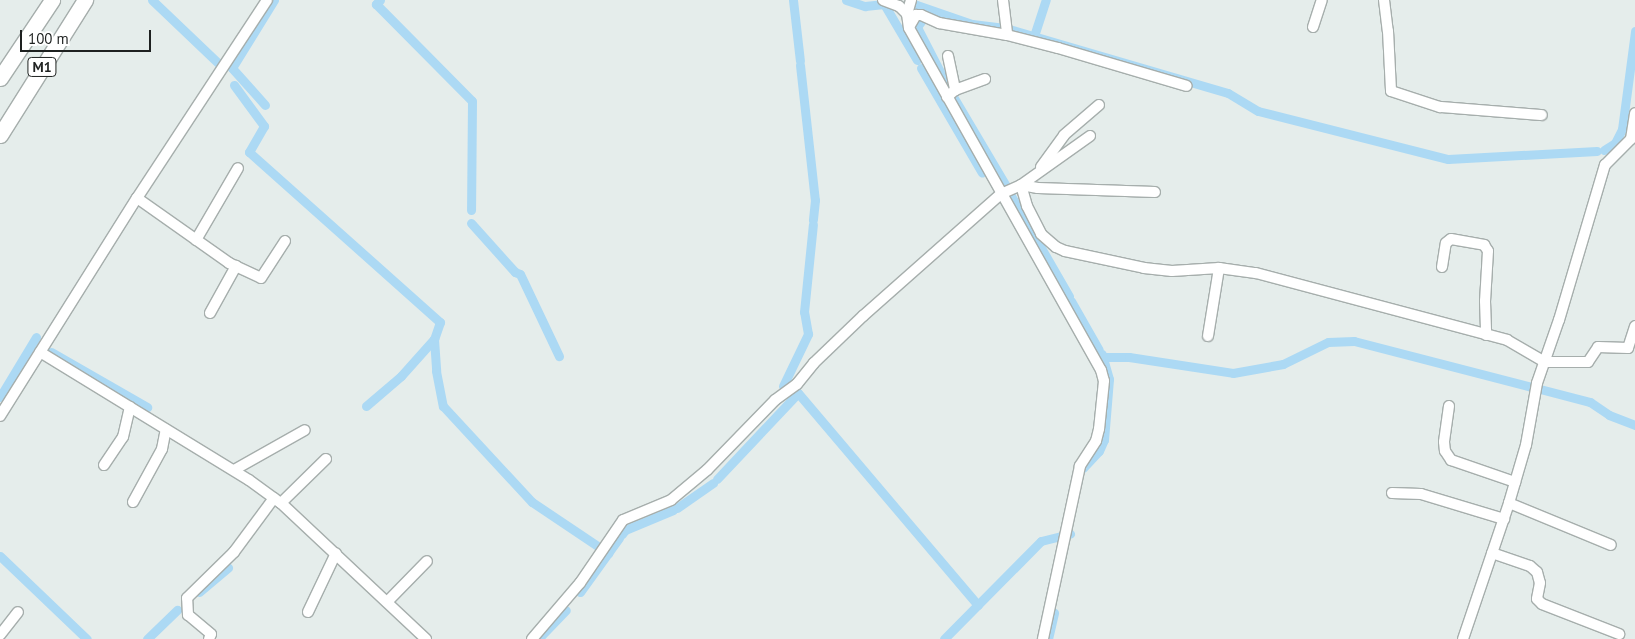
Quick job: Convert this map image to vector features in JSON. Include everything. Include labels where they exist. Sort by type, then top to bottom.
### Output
[{"type":"highway","name":"M1","points":[[0,78],[52,0]]},
{"type":"highway","name":"M1","points":[[0,135],[85,0]]},
{"type":"street","points":[[0,416],[137,198],[267,0]]},
{"type":"street","points":[[883,0],[899,6],[907,14]]},
{"type":"street","points":[[911,0],[907,14],[909,28],[951,94],[1001,194],[1095,357],[1104,381],[1099,429],[1096,441],[1080,466],[1043,639]]},
{"type":"street","points":[[1003,0],[1007,35]]},
{"type":"street","points":[[1314,27],[1322,0]]},
{"type":"street","points":[[1384,0],[1388,31],[1391,91],[1440,107],[1542,115]]},
{"type":"street","points":[[909,28],[910,21],[916,15],[921,15],[939,23],[1007,35],[1187,86]]},
{"type":"street","points":[[948,56],[951,94]]},
{"type":"street","points":[[951,94],[985,79]]},
{"type":"street","points":[[1036,174],[1064,135],[1099,105]]},
{"type":"street","points":[[1463,639],[1516,482],[1526,445],[1537,383],[1605,165],[1632,139],[1635,113]]},
{"type":"street","points":[[532,639],[580,583],[623,520],[671,500],[707,470],[775,400],[797,384],[814,363],[856,323],[1001,194],[1021,185],[1090,136]]},
{"type":"street","points":[[196,240],[238,168]]},
{"type":"street","points":[[1021,185],[1038,188],[1155,192]]},
{"type":"street","points":[[1021,185],[1027,206],[1041,234],[1056,247],[1065,251],[1144,268],[1172,271],[1219,268],[1256,273],[1507,340],[1545,362],[1588,362],[1598,347],[1628,348],[1635,326]]},
{"type":"street","points":[[137,198],[236,266],[261,278],[285,241]]},
{"type":"street","points":[[1442,267],[1446,242],[1451,238],[1484,245],[1488,251],[1485,301],[1486,335]]},
{"type":"street","points":[[210,313],[236,266]]},
{"type":"street","points":[[1208,336],[1219,268]]},
{"type":"street","points":[[40,352],[234,470],[278,500],[426,639]]},
{"type":"street","points":[[1449,406],[1444,442],[1445,451],[1451,460],[1516,482]]},
{"type":"street","points":[[104,465],[123,437],[130,407]]},
{"type":"street","points":[[133,502],[162,449],[166,429]]},
{"type":"street","points":[[234,470],[305,430]]},
{"type":"street","points":[[209,639],[211,634],[188,616],[187,598],[234,552],[278,500],[326,459]]},
{"type":"street","points":[[1392,493],[1421,494],[1504,519]]},
{"type":"street","points":[[1509,503],[1611,545]]},
{"type":"street","points":[[308,612],[336,553]]},
{"type":"street","points":[[1492,553],[1530,566],[1537,572],[1540,583],[1537,600],[1542,604],[1619,634]]},
{"type":"street","points":[[386,602],[427,561]]},
{"type":"street","points":[[0,635],[18,612]]},
{"type":"waterway","points":[[152,0],[218,63]]},
{"type":"waterway","points":[[265,105],[232,68],[274,0]]},
{"type":"waterway","points":[[380,0],[376,4],[472,101],[471,210]]},
{"type":"waterway","points":[[793,0],[800,61]]},
{"type":"waterway","points":[[846,0],[865,6],[884,4],[917,60]]},
{"type":"waterway","points":[[1034,36],[1046,0]]},
{"type":"waterway","points":[[911,3],[972,24],[1003,28]]},
{"type":"waterway","points":[[922,20],[917,27],[950,91]]},
{"type":"waterway","points":[[1009,29],[1228,93],[1258,111],[1448,159],[1597,151]]},
{"type":"waterway","points":[[1604,150],[1615,143],[1622,129],[1635,31]]},
{"type":"waterway","points":[[800,65],[815,200],[813,220]]},
{"type":"waterway","points":[[921,68],[982,173]]},
{"type":"waterway","points":[[234,85],[264,126],[249,152],[440,322],[434,339],[436,371],[443,406],[532,502],[608,553]]},
{"type":"waterway","points":[[954,98],[1006,186]]},
{"type":"waterway","points":[[1010,194],[1069,296]]},
{"type":"waterway","points":[[471,223],[515,272],[520,274],[559,356]]},
{"type":"waterway","points":[[783,386],[808,334],[804,312],[813,224]]},
{"type":"waterway","points":[[1071,301],[1099,350]]},
{"type":"waterway","points":[[0,397],[36,337]]},
{"type":"waterway","points":[[366,406],[401,376],[434,339]]},
{"type":"waterway","points":[[1104,357],[1129,357],[1233,373],[1283,364],[1328,342],[1354,341],[1532,387]]},
{"type":"waterway","points":[[51,352],[147,407]]},
{"type":"waterway","points":[[1083,468],[1099,451],[1104,440],[1109,379],[1102,354]]},
{"type":"waterway","points":[[1540,389],[1590,402],[1609,415],[1635,425]]},
{"type":"waterway","points":[[717,479],[798,393],[978,605]]},
{"type":"waterway","points":[[677,508],[713,483]]},
{"type":"waterway","points":[[622,534],[625,530],[673,510]]},
{"type":"waterway","points":[[944,639],[1041,541],[1070,534]]},
{"type":"waterway","points":[[580,592],[619,538]]},
{"type":"waterway","points":[[0,556],[87,639]]},
{"type":"waterway","points":[[199,592],[228,568]]},
{"type":"waterway","points":[[147,639],[177,610]]},
{"type":"waterway","points":[[538,639],[566,610]]},
{"type":"waterway","points":[[1048,639],[1054,613]]}]
